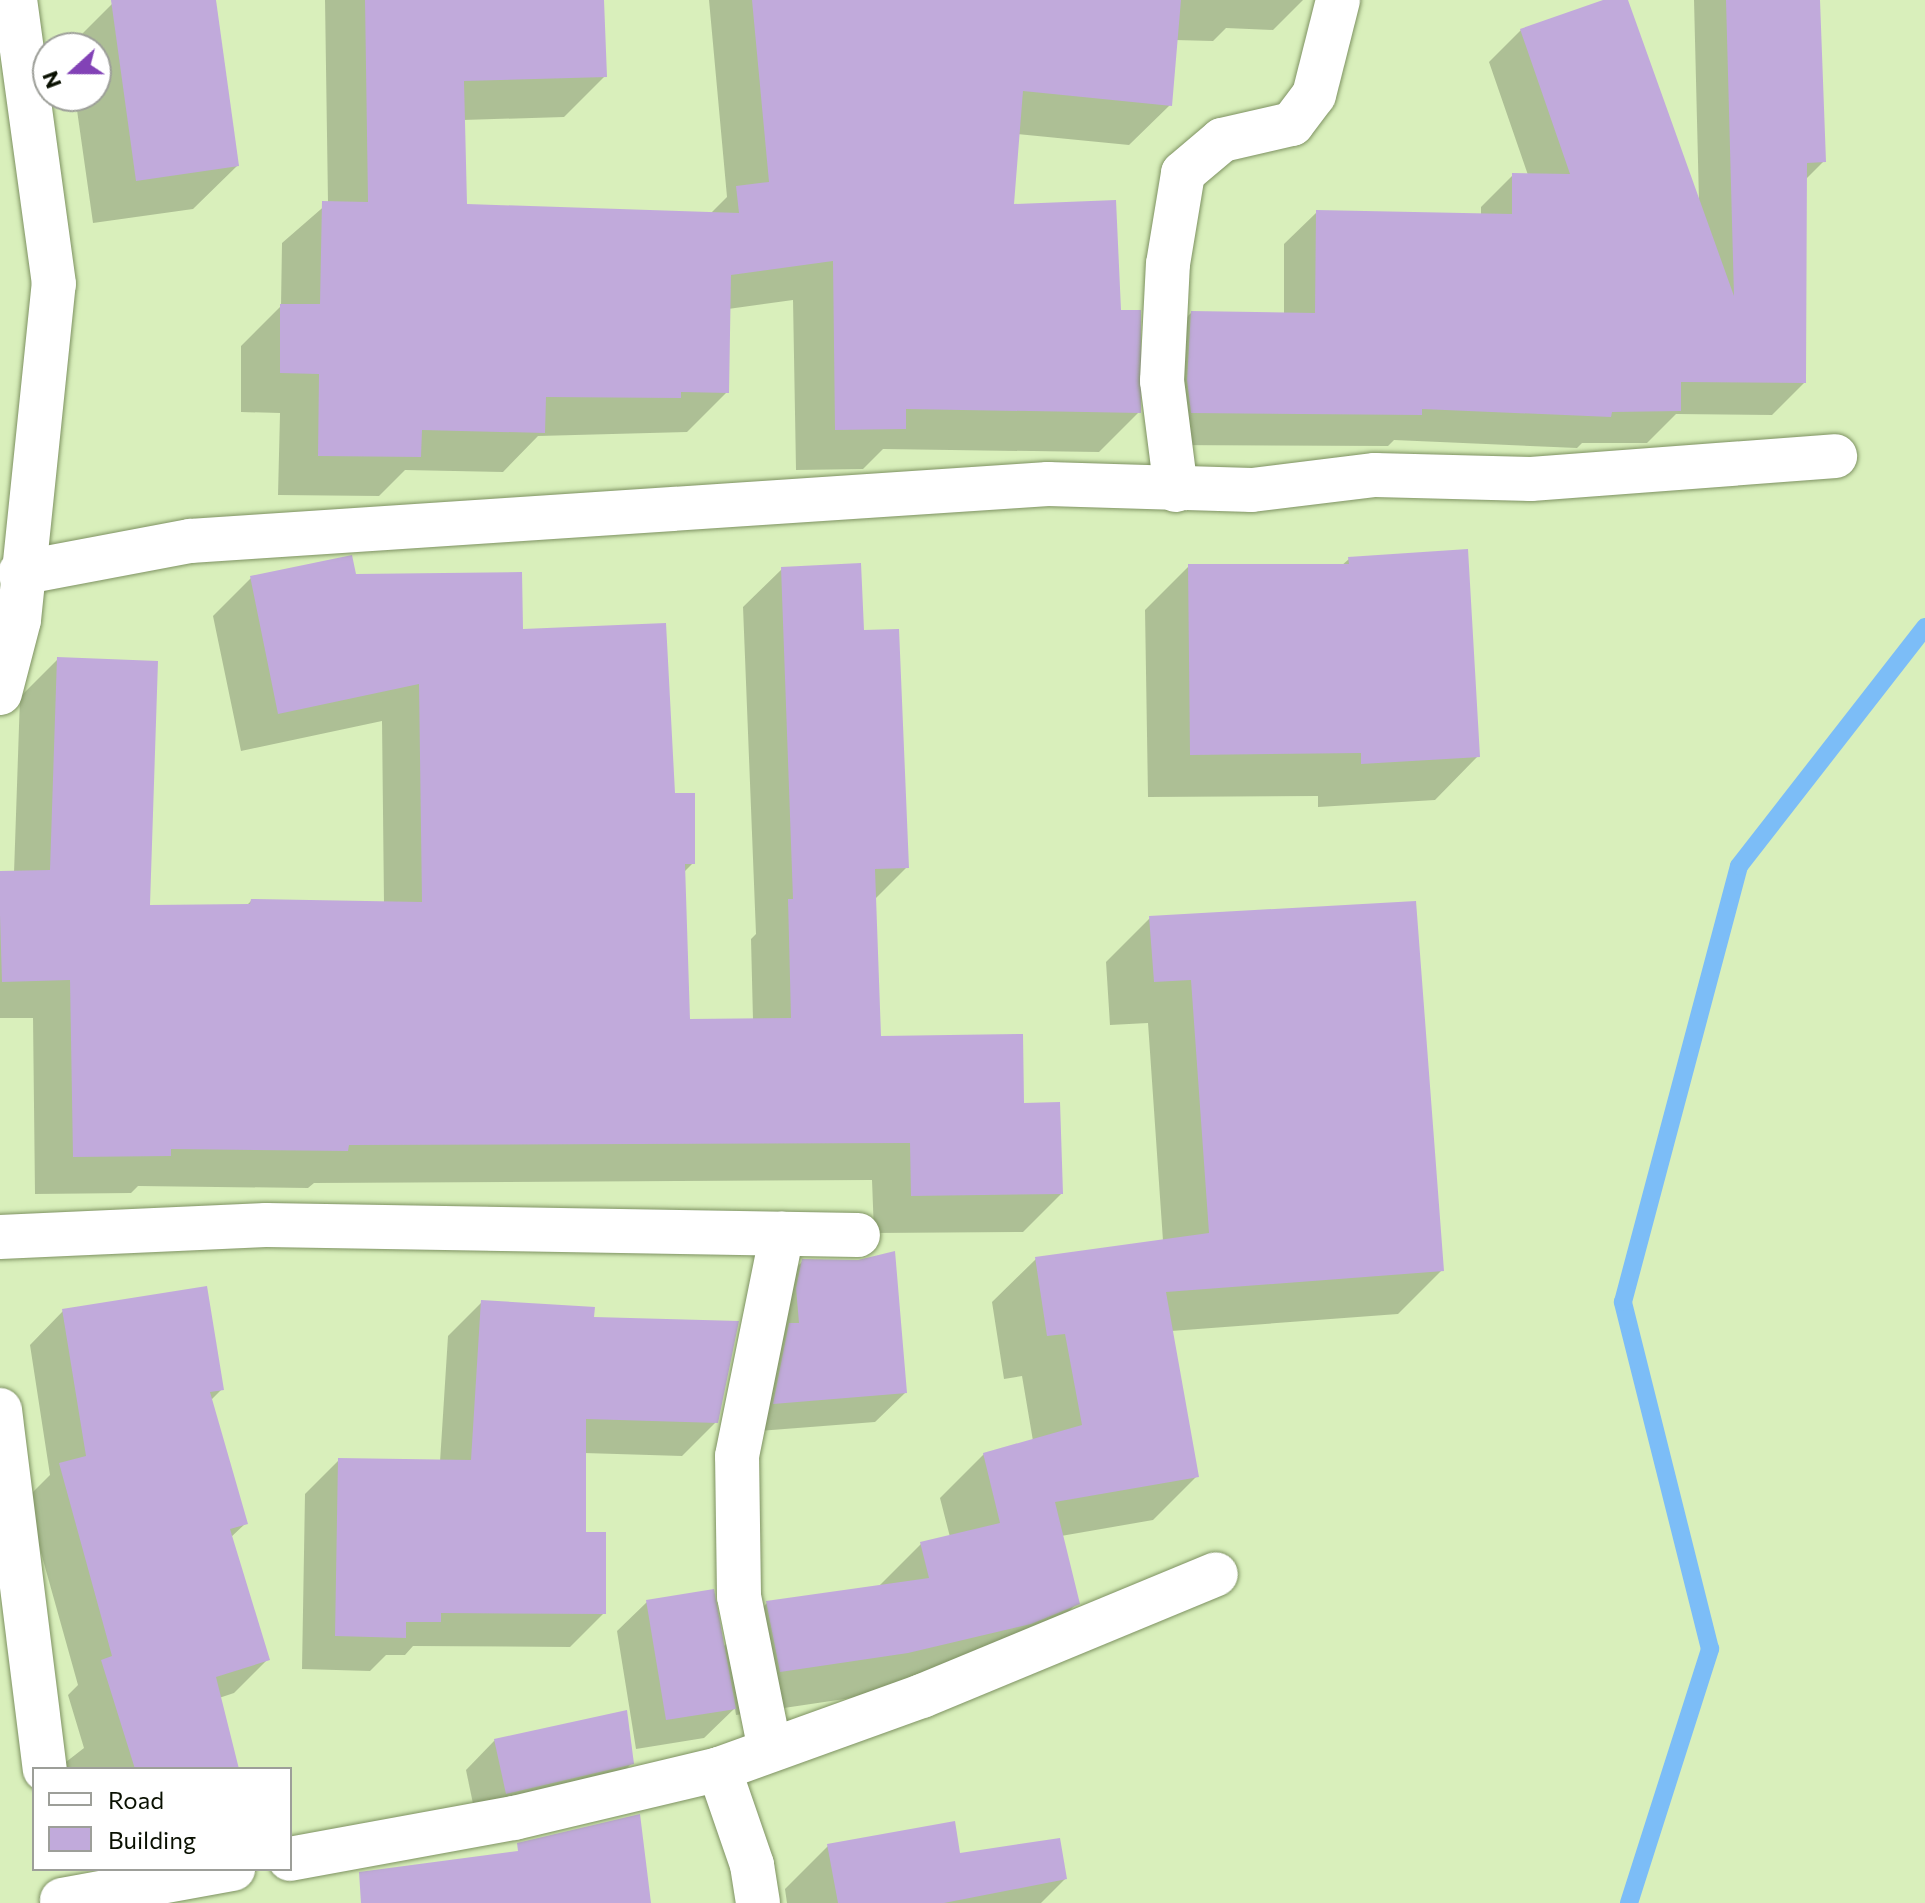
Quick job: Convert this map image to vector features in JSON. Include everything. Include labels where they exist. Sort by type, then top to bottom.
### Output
[{"type":"street","points":[[0,693],[19,620],[20,573],[54,284],[15,0]]},
{"type":"street","points":[[1176,490],[1162,381],[1168,264],[1183,173],[1222,140],[1292,124],[1314,95],[1338,0]]},
{"type":"street","points":[[20,573],[206,540],[1048,484],[1252,490],[1375,475],[1531,479],[1835,456]]},
{"type":"street","points":[[0,1237],[266,1225],[858,1235]]},
{"type":"street","points":[[770,1750],[739,1596],[737,1456],[782,1233]]},
{"type":"street","points":[[0,1410],[45,1767]]},
{"type":"street","points":[[292,1859],[514,1818],[719,1769],[922,1696],[1216,1574]]},
{"type":"street","points":[[719,1769],[752,1865],[758,1903]]},
{"type":"street","points":[[61,1891],[217,1871]]},
{"type":"building","points":[[111,0],[216,0],[239,166],[136,181]]},
{"type":"building","points":[[365,0],[604,0],[607,77],[464,81],[467,204],[739,213],[736,186],[769,182],[752,0],[1181,0],[1172,106],[1023,91],[1014,204],[1116,200],[1121,310],[1141,310],[1141,413],[906,409],[906,429],[835,430],[833,261],[731,275],[729,393],[681,392],[681,398],[546,397],[545,433],[422,430],[421,457],[318,456],[319,374],[280,373],[280,304],[320,304],[322,201],[368,202]]},
{"type":"building","points":[[1603,0],[1628,0],[1734,296],[1726,0],[1820,0],[1826,162],[1807,163],[1806,383],[1681,382],[1681,411],[1612,412],[1611,417],[1422,409],[1422,415],[1191,413],[1187,380],[1191,311],[1315,313],[1316,210],[1512,214],[1512,173],[1570,174],[1520,29]]},
{"type":"building","points":[[1468,549],[1480,757],[1361,764],[1361,753],[1190,755],[1188,564],[1349,564],[1348,557]]},
{"type":"building","points":[[352,555],[356,574],[522,572],[523,629],[666,623],[675,793],[695,793],[695,864],[685,864],[690,1019],[791,1018],[788,899],[793,899],[781,567],[861,563],[864,630],[899,629],[909,868],[875,869],[881,1036],[1023,1034],[1024,1103],[1060,1102],[1063,1194],[911,1196],[910,1143],[349,1145],[348,1151],[171,1149],[171,1156],[73,1157],[70,980],[2,982],[0,871],[50,870],[57,657],[158,661],[150,905],[250,904],[251,899],[422,902],[419,684],[278,714],[250,576]]},
{"type":"building","points":[[1416,901],[1444,1271],[1166,1292],[1199,1477],[1055,1502],[1080,1604],[1031,1624],[908,1653],[780,1672],[766,1601],[929,1578],[920,1542],[1000,1523],[983,1453],[1082,1425],[1065,1334],[1047,1336],[1035,1257],[1209,1233],[1191,980],[1154,982],[1149,916]]},
{"type":"building","points":[[895,1251],[907,1393],[773,1404],[789,1323],[799,1323],[796,1288],[802,1259],[858,1260]]},
{"type":"building","points":[[207,1286],[224,1390],[210,1392],[248,1524],[230,1529],[270,1660],[216,1677],[238,1767],[134,1767],[101,1660],[112,1656],[59,1463],[86,1456],[62,1309]]},
{"type":"building","points":[[481,1300],[595,1307],[594,1317],[739,1321],[718,1423],[586,1419],[586,1532],[606,1532],[606,1614],[441,1613],[441,1622],[406,1622],[406,1638],[335,1636],[338,1458],[471,1460]]},
{"type":"building","points":[[714,1589],[736,1709],[666,1720],[646,1600]]},
{"type":"building","points":[[627,1710],[634,1764],[506,1794],[494,1739]]},
{"type":"building","points":[[640,1814],[651,1903],[361,1903],[359,1872],[518,1851],[517,1843]]},
{"type":"building","points":[[955,1821],[960,1853],[1060,1838],[1067,1879],[944,1903],[838,1903],[827,1844]]},
{"type":"waterway","points":[[1629,1903],[1710,1649],[1623,1302],[1739,866],[1925,627]]}]
